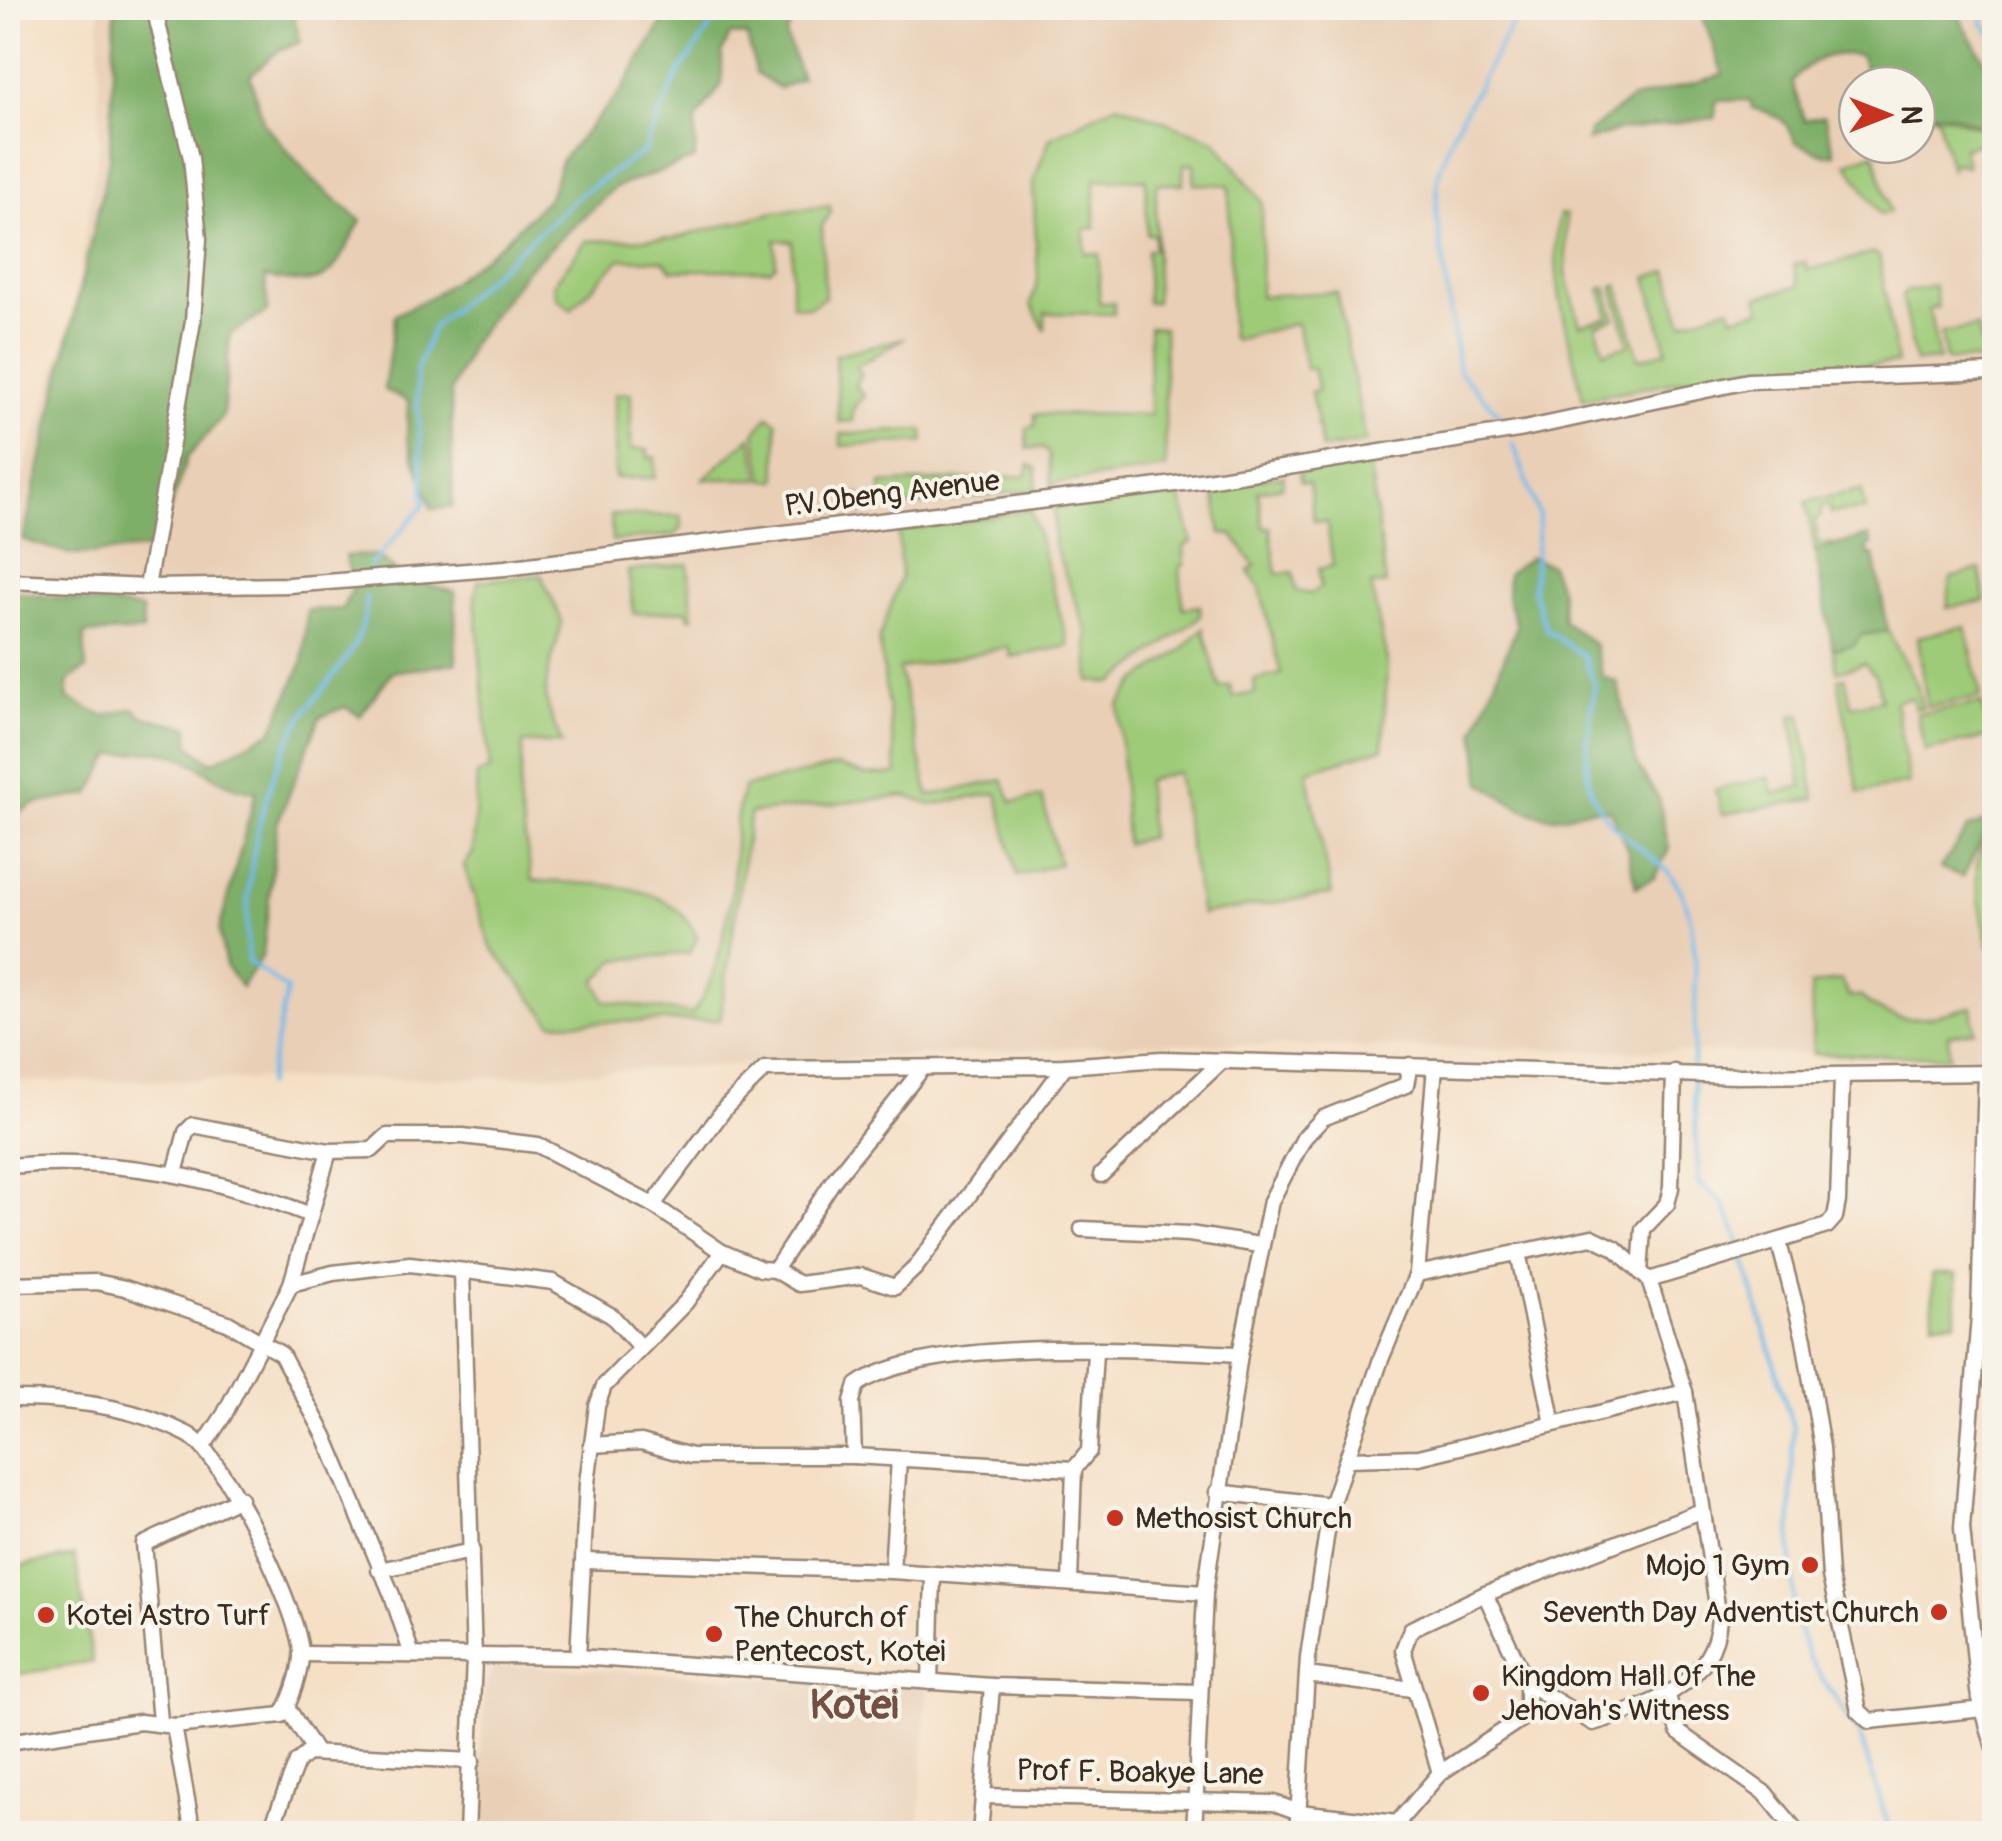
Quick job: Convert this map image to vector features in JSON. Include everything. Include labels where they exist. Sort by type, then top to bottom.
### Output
[{"type":"street","points":[[147,588],[193,321],[199,239],[191,158],[154,8]]},
{"type":"street","name":"P.V.Obeng Avenue","points":[[8,581],[147,588],[289,585],[452,573],[696,546],[1226,477],[1524,429],[1748,382],[1994,372]]},
{"type":"street","points":[[653,1204],[726,1107],[759,1072],[774,1068],[1065,1066],[1162,1059],[1842,1077],[1990,1074],[1986,1316],[1962,1528],[1982,1709],[1994,1748]]},
{"type":"street","points":[[1101,1176],[1222,1060]]},
{"type":"street","points":[[1194,1834],[1198,1692],[1217,1492],[1259,1245],[1271,1201],[1304,1138],[1323,1118],[1394,1093],[1406,1084],[1410,1065]]},
{"type":"street","points":[[174,1173],[186,1132],[192,1125],[329,1151],[372,1150],[388,1136],[513,1140],[550,1150],[653,1204],[722,1252],[761,1269],[774,1270],[799,1284],[846,1275],[900,1285],[1065,1066]]},
{"type":"street","points":[[1297,1834],[1307,1675],[1331,1505],[1387,1344],[1417,1274],[1435,1067]]},
{"type":"street","points":[[774,1270],[833,1181],[922,1068]]},
{"type":"street","points":[[1528,1683],[1593,1723],[1668,1696],[1710,1659],[1717,1646],[1719,1619],[1684,1392],[1645,1276],[1643,1229],[1667,1204],[1671,1188],[1674,1072]]},
{"type":"street","points":[[1645,1276],[1780,1243],[1827,1226],[1835,1217],[1842,1077]]},
{"type":"street","points":[[204,1445],[291,1284],[329,1151]]},
{"type":"street","points":[[8,1166],[56,1163],[174,1173],[256,1194],[308,1214]]},
{"type":"street","points":[[1082,1229],[1189,1234],[1259,1245]]},
{"type":"street","points":[[1417,1274],[1592,1236],[1604,1239],[1645,1276]]},
{"type":"street","points":[[1780,1243],[1804,1338],[1822,1448],[1830,1576],[1859,1711],[1870,1721],[1982,1709]]},
{"type":"street","points":[[578,1658],[591,1445],[604,1386],[686,1302],[722,1252]]},
{"type":"street","points":[[1518,1252],[1553,1424]]},
{"type":"street","points":[[291,1284],[386,1264],[563,1286],[612,1316],[641,1348]]},
{"type":"street","points":[[462,1272],[474,1658],[467,1834]]},
{"type":"street","points":[[8,1284],[96,1282],[125,1288],[201,1312],[262,1340],[281,1354],[304,1393],[412,1655]]},
{"type":"street","points":[[854,1456],[852,1400],[857,1384],[871,1375],[919,1360],[1026,1350],[1240,1354]]},
{"type":"street","points":[[1070,1582],[1074,1469],[1089,1451],[1095,1352]]},
{"type":"street","points":[[1348,1460],[1419,1456],[1684,1392]]},
{"type":"street","points":[[8,1400],[82,1402],[166,1426],[204,1445],[240,1498],[302,1654],[282,1715],[8,1742]]},
{"type":"street","points":[[591,1445],[641,1442],[691,1456],[854,1456],[1074,1469]]},
{"type":"street","points":[[892,1571],[899,1458]]},
{"type":"street","points":[[1217,1492],[1331,1505]]},
{"type":"street","points":[[193,1834],[167,1724],[144,1544],[240,1498]]},
{"type":"street","points":[[1440,1773],[1402,1650],[1411,1630],[1485,1594],[1701,1511]]},
{"type":"street","points":[[379,1570],[472,1551]]},
{"type":"street","points":[[585,1561],[892,1571],[1205,1593]]},
{"type":"street","points":[[930,1682],[934,1574]]},
{"type":"street","points":[[1485,1594],[1528,1683],[1527,1715]]},
{"type":"street","points":[[302,1654],[578,1658],[992,1686],[1198,1692]]},
{"type":"street","points":[[1307,1675],[1412,1689]]},
{"type":"street","points":[[980,1834],[992,1686]]},
{"type":"street","points":[[1668,1696],[1678,1732],[1766,1794],[1799,1834]]},
{"type":"street","points":[[1403,1828],[1440,1773],[1527,1715],[1567,1706]]},
{"type":"street","points":[[287,1707],[316,1753]]},
{"type":"street","points":[[269,1834],[301,1756],[316,1753],[472,1761]]},
{"type":"street","name":"Prof F. Boakye Lane","points":[[983,1796],[1196,1804],[1274,1802],[1299,1812],[1403,1828]]},
{"type":"shaded area","points":[[99,8],[1994,8],[1994,1057],[1157,1043],[476,1078],[8,1081],[8,526],[72,316],[99,145]]},
{"type":"shaded area","points":[[494,1665],[927,1687],[919,1833],[474,1834],[485,1687]]},
{"type":"green space","points":[[115,8],[292,8],[300,42],[278,51],[250,75],[263,122],[313,180],[361,221],[327,274],[305,281],[265,277],[268,311],[230,334],[223,416],[187,458],[157,548],[74,555],[23,540],[110,156]]},
{"type":"green space","points":[[671,8],[797,8],[786,36],[802,78],[780,88],[756,73],[747,36],[730,35],[722,53],[722,84],[696,120],[695,159],[616,187],[527,269],[472,343],[451,391],[453,507],[432,509],[407,438],[408,401],[384,390],[395,315],[434,295],[501,244],[549,197],[562,159],[621,91]]},
{"type":"green space","points":[[1700,8],[1954,8],[1991,71],[1987,106],[1994,109],[1994,130],[1937,114],[1937,65],[1864,65],[1860,55],[1839,54],[1814,62],[1792,82],[1804,120],[1824,116],[1835,154],[1825,155],[1795,142],[1784,122],[1752,108],[1750,100],[1716,101],[1715,118],[1617,131],[1587,141],[1589,132],[1630,100],[1723,75]]},
{"type":"green space","points":[[1117,104],[1215,140],[1262,202],[1260,296],[1337,292],[1366,442],[1322,449],[1311,392],[1318,390],[1313,368],[1306,369],[1297,323],[1234,340],[1231,336],[1229,185],[1194,184],[1194,164],[1184,164],[1183,184],[1156,184],[1156,302],[1147,302],[1147,250],[1154,249],[1154,235],[1147,234],[1146,179],[1095,180],[1095,228],[1084,229],[1085,253],[1099,254],[1099,303],[1114,303],[1114,314],[1045,313],[1045,331],[1031,304],[1038,279],[1033,183],[1050,138]]},
{"type":"green space","points":[[1937,113],[1994,132],[1982,135],[1984,143],[1963,148],[1967,166],[1954,163],[1951,170]]},
{"type":"green space","points":[[1848,165],[1877,165],[1890,212],[1880,214]]},
{"type":"green space","points":[[830,206],[831,212],[822,226],[825,297],[809,307],[792,305],[792,241],[775,240],[776,265],[770,270],[672,270],[663,260],[620,259],[571,309],[556,296],[554,283],[586,241],[676,238],[775,212]]},
{"type":"green space","points":[[1560,214],[1566,215],[1566,273],[1580,325],[1609,317],[1601,289],[1606,287],[1615,319],[1596,325],[1604,352],[1629,345],[1613,286],[1618,284],[1639,359],[1667,351],[1647,277],[1668,271],[1682,322],[1730,307],[1733,317],[1761,310],[1758,297],[1799,286],[1794,265],[1805,262],[1808,270],[1874,253],[1879,256],[1897,363],[1809,369],[1752,367],[1583,399],[1558,283],[1556,237]]},
{"type":"green space","points":[[1934,286],[1938,307],[1929,309],[1939,360],[1915,362],[1902,297],[1905,292]]},
{"type":"green space","points":[[1149,327],[1164,328],[1166,468],[1051,484],[1049,453],[1043,448],[1027,448],[1027,428],[1035,426],[1035,414],[1150,415]]},
{"type":"green space","points":[[1977,327],[1983,352],[1994,350],[1994,360],[1946,360],[1941,333]]},
{"type":"green space","points":[[904,338],[856,367],[861,374],[855,386],[864,395],[853,409],[853,421],[839,422],[835,355]]},
{"type":"green space","points":[[631,393],[631,449],[648,450],[648,458],[655,457],[655,478],[615,478],[615,394]]},
{"type":"green space","points":[[768,416],[777,422],[777,480],[764,480],[755,433]]},
{"type":"green space","points":[[923,430],[924,442],[841,446],[841,434]]},
{"type":"green space","points":[[751,437],[760,479],[703,479]]},
{"type":"green space","points":[[1369,462],[1386,584],[1371,585],[1387,661],[1383,748],[1307,771],[1332,894],[1201,914],[1177,772],[1146,781],[1150,837],[1126,844],[1119,706],[1137,681],[1183,649],[1203,628],[1220,688],[1230,686],[1233,697],[1255,693],[1254,680],[1281,674],[1260,588],[1248,571],[1255,566],[1233,535],[1221,534],[1213,484],[1284,476],[1282,487],[1258,491],[1263,527],[1270,527],[1277,574],[1293,572],[1296,591],[1311,594],[1321,587],[1319,569],[1333,566],[1327,522],[1314,521],[1309,483],[1301,482],[1299,473]]},
{"type":"green space","points":[[1029,465],[1036,468],[1037,489],[857,513],[856,495],[861,495],[862,505],[882,504],[881,484],[1026,476]]},
{"type":"green space","points":[[1861,490],[1865,510],[1830,513],[1830,505],[1821,507],[1821,516],[1815,519],[1818,543],[1837,544],[1815,551],[1806,502]]},
{"type":"green space","points":[[1179,491],[1192,542],[1184,547],[1185,565],[1180,567],[1183,608],[1200,606],[1200,617],[1113,683],[1090,681],[1087,631],[1054,545],[1054,507]]},
{"type":"green space","points":[[1031,510],[1069,646],[1011,657],[1008,647],[899,669],[929,796],[1003,780],[1012,802],[1042,797],[1059,864],[1017,876],[997,793],[931,805],[906,796],[750,813],[720,1020],[552,1023],[491,947],[464,866],[473,853],[477,775],[490,769],[475,599],[478,581],[541,575],[562,621],[546,693],[562,743],[523,743],[519,801],[532,880],[626,888],[669,903],[685,918],[697,938],[690,953],[616,960],[596,981],[605,1001],[692,1014],[709,984],[725,931],[736,821],[744,787],[838,766],[865,775],[897,774],[879,639],[901,576],[898,531]]},
{"type":"green space","points":[[611,515],[681,516],[682,527],[675,535],[612,541]]},
{"type":"green space","points":[[1869,536],[1872,545],[1867,547],[1869,556],[1874,555],[1888,631],[1862,635],[1854,645],[1833,649],[1815,551]]},
{"type":"green space","points":[[376,555],[408,580],[455,592],[456,663],[392,672],[360,716],[345,707],[320,717],[277,824],[263,955],[241,987],[226,967],[219,931],[256,791],[231,785],[174,755],[149,751],[112,755],[90,794],[33,804],[17,814],[17,865],[8,918],[8,591],[142,609],[143,631],[84,634],[86,669],[69,680],[67,698],[103,716],[133,708],[144,717],[189,727],[189,745],[212,762],[272,731],[303,662],[307,610],[342,609],[354,586],[345,556]]},
{"type":"green space","points":[[1531,557],[1550,565],[1561,592],[1563,621],[1594,644],[1603,677],[1617,682],[1637,765],[1659,799],[1669,849],[1654,878],[1636,887],[1628,851],[1610,810],[1545,816],[1516,805],[1482,783],[1475,731],[1517,626],[1507,596],[1508,573]]},
{"type":"green space","points":[[688,564],[693,617],[689,617],[687,610],[634,614],[628,571]]},
{"type":"green space","points":[[1980,569],[1985,601],[1947,608],[1951,578]]},
{"type":"green space","points":[[1966,626],[1981,697],[1927,707],[1918,637]]},
{"type":"green space","points":[[1888,631],[1917,685],[1922,708],[1915,709],[1912,698],[1895,701],[1909,783],[1859,793],[1838,679],[1845,678],[1851,706],[1881,700],[1876,677],[1864,663],[1837,672],[1833,649],[1854,645],[1862,635]]},
{"type":"green space","points":[[1982,703],[1988,737],[1925,751],[1917,714]]},
{"type":"green space","points":[[1801,714],[1815,799],[1723,814],[1715,790],[1769,777],[1773,794],[1802,786],[1791,716]]},
{"type":"green space","points":[[1987,821],[1989,825],[1963,877],[1940,868],[1968,828]]},
{"type":"green space","points":[[1994,827],[1994,945],[1989,946],[1977,869],[1985,840]]},
{"type":"green space","points":[[1841,980],[1849,997],[1860,996],[1887,1014],[1900,1017],[1926,1017],[1972,1007],[1975,1031],[1948,1035],[1950,1057],[1813,1054],[1811,985]]},
{"type":"green space","points":[[1932,1274],[1956,1274],[1956,1322],[1933,1322]]},
{"type":"green space","name":"Kotei Astro Turf","points":[[75,1556],[93,1662],[8,1676],[8,1568]]},
{"type":"waterway","points":[[369,567],[424,505],[416,372],[433,327],[581,194],[644,151],[678,74],[724,8]]},
{"type":"waterway","points":[[1506,422],[1459,371],[1436,211],[1438,176],[1453,132],[1521,8]]},
{"type":"waterway","points":[[1979,8],[1983,23],[1994,37]]},
{"type":"waterway","points":[[1513,443],[1539,516],[1533,590],[1546,630],[1584,656],[1595,686],[1590,719]]},
{"type":"waterway","points":[[267,1085],[287,990],[248,961],[248,900],[256,838],[285,749],[309,706],[353,648],[365,615],[366,596]]},
{"type":"waterway","points":[[1590,721],[1588,775],[1597,803],[1617,829],[1672,876],[1688,908],[1696,977],[1693,1067]]},
{"type":"waterway","points":[[1693,1079],[1699,1183],[1723,1204],[1736,1232],[1793,1428],[1791,1543],[1795,1619],[1809,1658],[1860,1736],[1891,1834]]},
{"type":"place","name":"Methosist Church","points":[[1115,1518]]},
{"type":"place","name":"Mojo 1 Gym","points":[[1810,1565]]},
{"type":"place","name":"Seventh Day Adventist Church","points":[[1939,1612]]},
{"type":"place","name":"Kotei Astro Turf","points":[[46,1615]]},
{"type":"place","name":"The Church of Pentecost, Kotei","points":[[714,1634]]},
{"type":"place","name":"Kingdom Hall Of The Jehovah's Witness","points":[[1481,1693]]},
{"type":"district","name":"Kotei","points":[[854,1704]]}]
